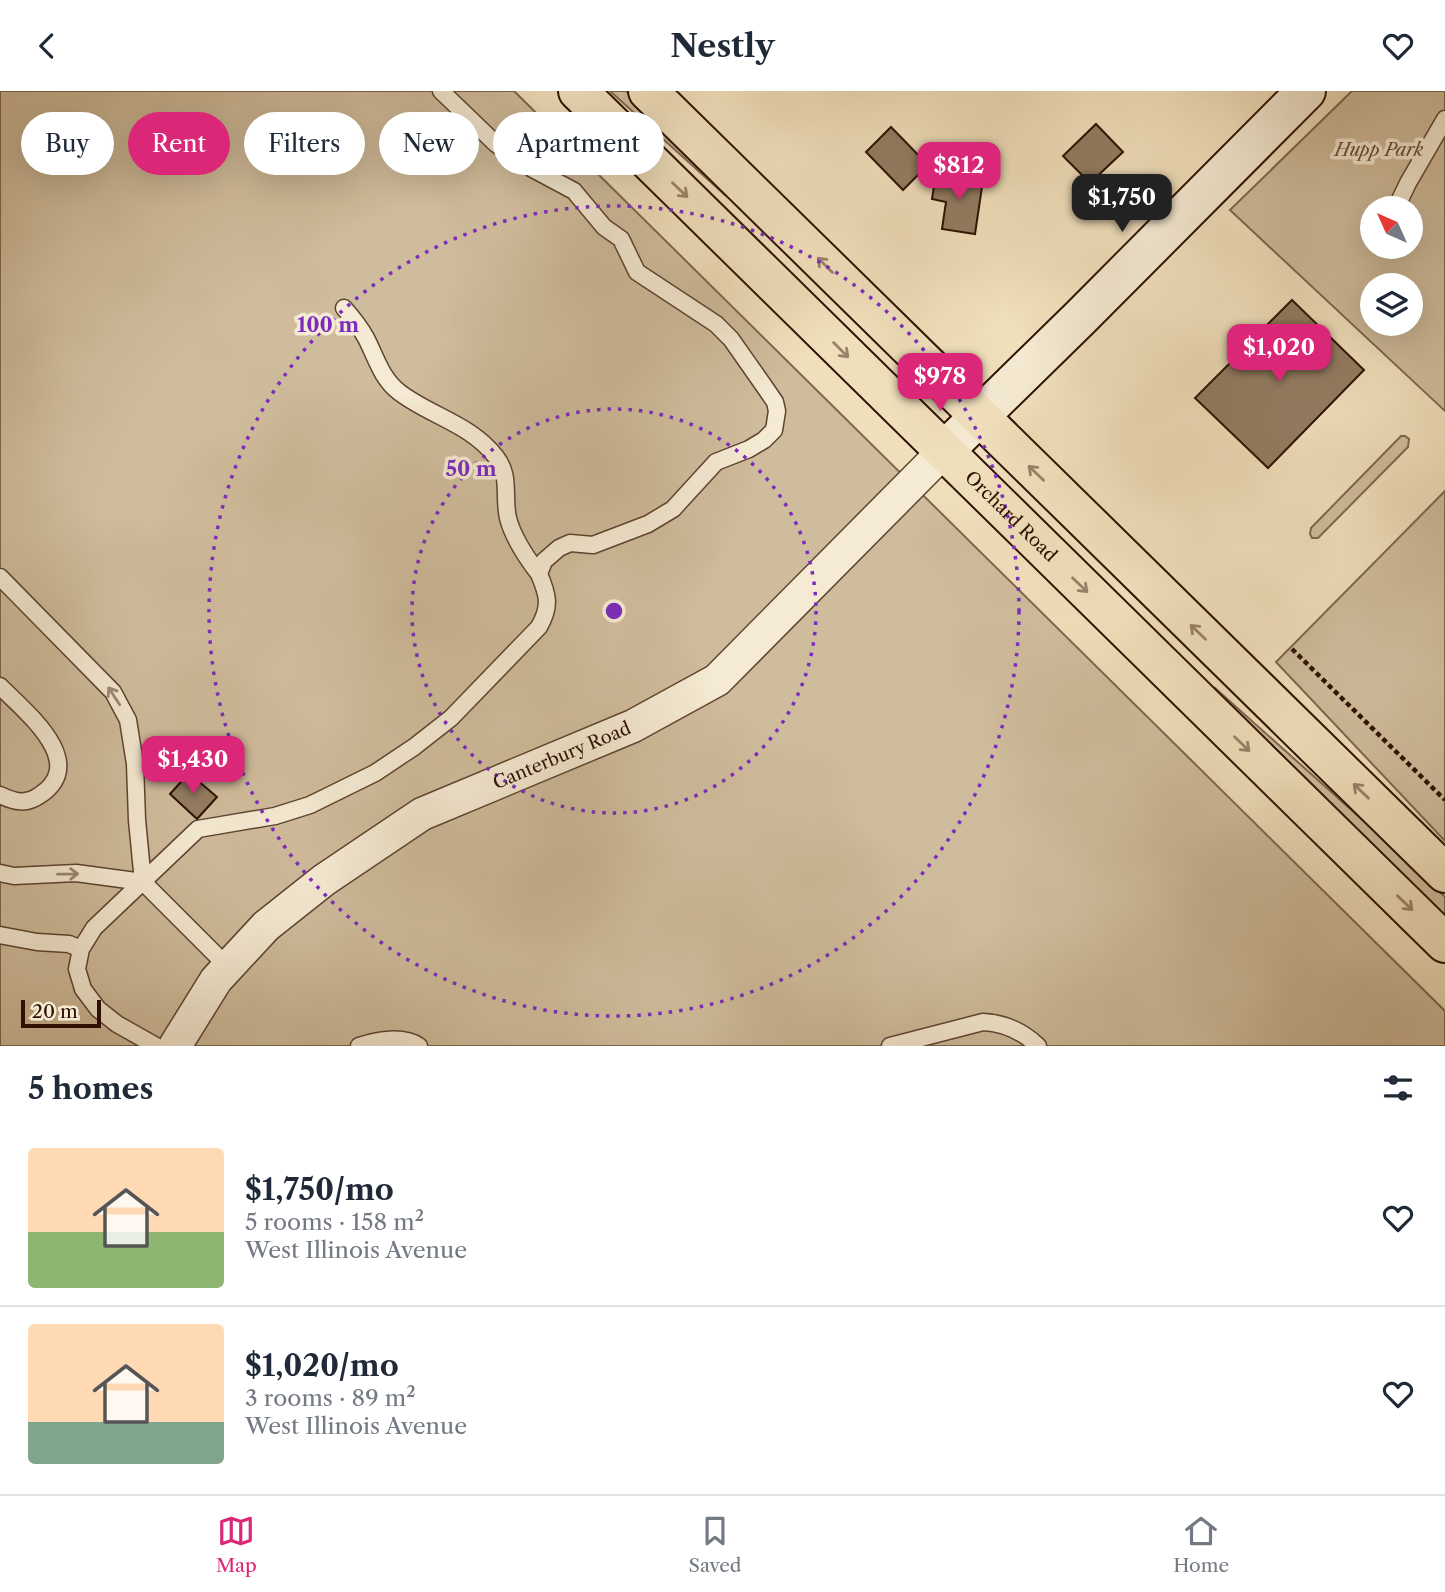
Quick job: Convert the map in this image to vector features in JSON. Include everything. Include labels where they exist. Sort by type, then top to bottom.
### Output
[{"type":"main road","name":"Orchard Road","points":[[579,91],[1445,943]]},
{"type":"main road","points":[[648,91],[1445,873]]},
{"type":"street","points":[[943,451],[1306,91]]},
{"type":"street","name":"Canterbury Road","points":[[175,1046],[216,980],[275,918],[324,880],[422,814],[633,726],[717,680],[943,451]]},
{"type":"lane","points":[[441,91],[496,145],[574,191],[604,227],[621,239],[637,272],[716,324],[731,339],[764,386],[775,402],[777,411],[774,430],[764,440],[716,462],[673,509],[648,524],[593,545],[570,544],[559,548],[544,561],[539,573]]},
{"type":"lane","points":[[1402,196],[1445,119]]},
{"type":"lane","points":[[156,1046],[117,1024],[98,1009],[83,989],[77,969],[81,949],[94,928],[198,829],[275,816],[310,805],[375,773],[432,733],[451,718],[539,627],[548,609],[539,573],[512,529],[508,515],[504,469],[495,456],[465,429],[398,391],[384,377],[365,336],[344,308]]},
{"type":"lane","points":[[0,577],[113,692],[128,720],[135,764],[143,882]]},
{"type":"lane","points":[[0,687],[45,732],[53,743],[58,763],[53,783],[30,802],[14,801],[0,795]]},
{"type":"lane","points":[[0,873],[14,876],[76,873],[143,882],[228,967]]},
{"type":"lane","points":[[0,935],[37,942],[69,944],[81,949]]},
{"type":"lane","points":[[890,1046],[983,1023],[998,1023],[1017,1031],[1038,1046]]},
{"type":"lane","points":[[359,1046],[374,1041],[414,1042],[419,1046]]},
{"type":"path","points":[[1292,649],[1445,800]]},
{"type":"green space","points":[[0,91],[514,91],[535,112],[493,112],[493,175],[599,175],[1445,1011],[1445,1046],[0,1046]]},
{"type":"green space","points":[[610,91],[626,91],[647,112],[633,112]]},
{"type":"green space","name":"Hupp Park","points":[[1352,91],[1445,91],[1445,411],[1365,336],[1423,336],[1423,273],[1360,273],[1360,332],[1230,210]]},
{"type":"green space","points":[[664,128],[728,191],[725,195],[664,140]]},
{"type":"green space","points":[[1401,436],[1409,439],[1408,447],[1318,538],[1312,538],[1311,528]]},
{"type":"green space","points":[[1445,491],[1445,841],[1276,662]]},
{"type":"green space","points":[[1215,688],[1445,897],[1445,920],[1212,693]]},
{"type":"building","points":[[1096,124],[1123,152],[1090,183],[1063,156]]},
{"type":"building","points":[[891,127],[928,165],[903,190],[866,152]]},
{"type":"building","points":[[936,173],[983,180],[975,234],[942,229],[946,202],[932,199]]},
{"type":"building","points":[[1292,300],[1364,370],[1268,468],[1195,398],[1235,358],[1232,355],[1250,337],[1252,340]]},
{"type":"building","points":[[189,773],[217,797],[197,819],[170,794]]}]
